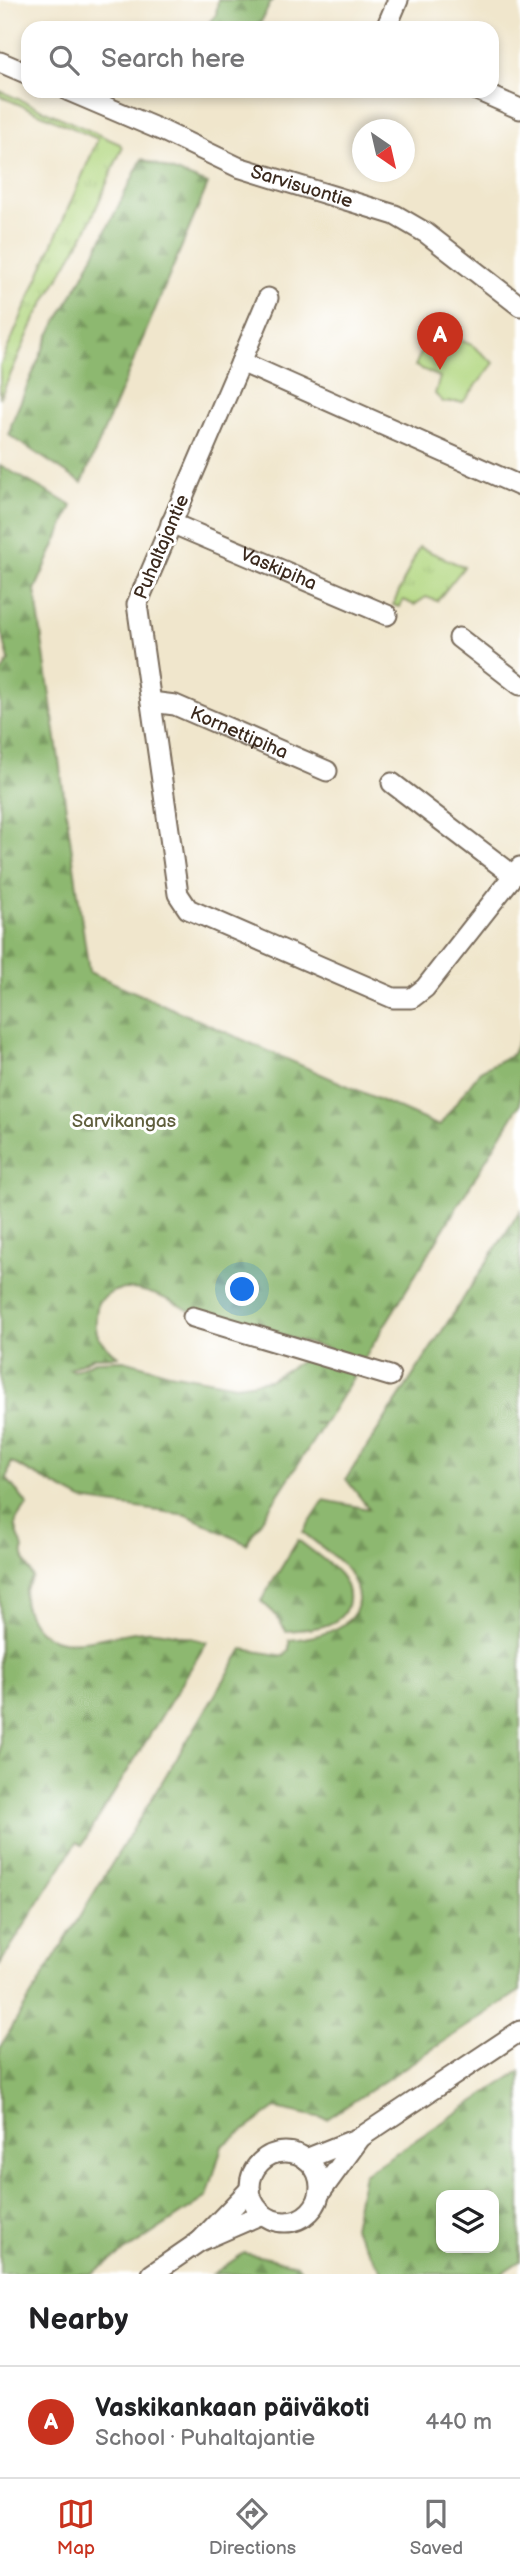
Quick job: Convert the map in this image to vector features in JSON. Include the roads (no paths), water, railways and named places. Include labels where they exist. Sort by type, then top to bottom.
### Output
[{"type":"street","points":[[389,21],[398,0]]},
{"type":"street","points":[[0,62],[21,71]]},
{"type":"street","name":"Sarvisuontie","points":[[85,98],[239,167],[395,215],[426,233],[520,306]]},
{"type":"street","points":[[495,98],[520,109]]},
{"type":"street","name":"Puhaltajantie","points":[[268,298],[137,604],[178,894],[183,905],[219,923],[393,998],[412,998],[425,988],[517,871]]},
{"type":"street","points":[[241,362],[520,486]]},
{"type":"street","name":"Vaskipiha","points":[[172,523],[387,615]]},
{"type":"street","points":[[458,638],[520,685]]},
{"type":"street","name":"Kornettipiha","points":[[151,702],[175,705],[327,771]]},
{"type":"street","points":[[392,783],[517,871]]},
{"type":"street","points":[[193,1317],[390,1376]]},
{"type":"street","points":[[306,2159],[361,2137],[520,2031]]},
{"type":"street","points":[[320,2193],[317,2174],[306,2159],[294,2153],[281,2152],[258,2165],[252,2176],[250,2189],[252,2199],[262,2214],[272,2220],[297,2220],[315,2205],[320,2193],[361,2137]]},
{"type":"street","points":[[200,2241],[250,2189]]},
{"type":"street","points":[[152,2274],[200,2241],[262,2214]]},
{"type":"place","name":"Vaskikankaan päiväkoti","points":[[440,370]]},
{"type":"park label","name":"Sarvikangas","points":[[124,1121]]}]
